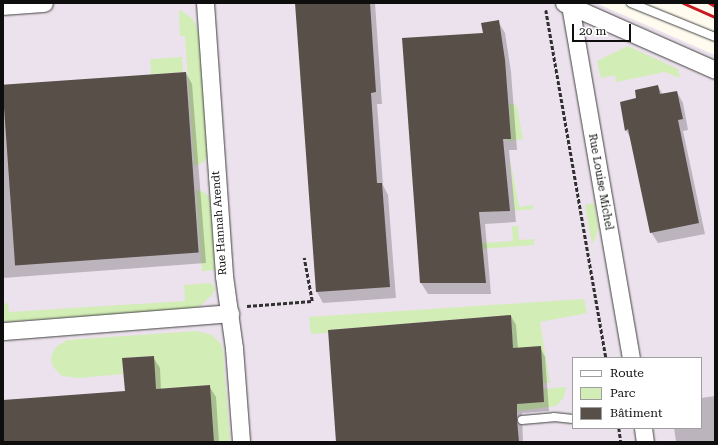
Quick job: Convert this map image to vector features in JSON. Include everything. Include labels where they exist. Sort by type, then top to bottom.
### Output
[{"type":"street","points":[[3,6],[44,3]]},
{"type":"street","name":"Rue Hannah Arendt","points":[[206,3],[224,276],[234,348],[241,442]]},
{"type":"street","points":[[567,4],[715,70]]},
{"type":"street","name":"Rue Louise Michel","points":[[567,4],[630,357]]},
{"type":"street","points":[[3,331],[229,310]]},
{"type":"street","points":[[643,429],[645,442]]},
{"type":"lane","points":[[631,3],[715,37]]},
{"type":"lane","points":[[522,420],[554,417],[572,419]]},
{"type":"path","points":[[544,3],[606,357]]},
{"type":"path","points":[[229,310],[312,301],[304,258]]},
{"type":"path","points":[[619,429],[621,442]]},
{"type":"shaded area","points":[[3,3],[596,3],[715,55],[715,442],[3,442]]},
{"type":"green space","points":[[180,10],[193,19],[200,36],[209,153],[204,162],[194,166],[185,36],[180,36]]},
{"type":"green space","points":[[628,46],[678,69],[680,78],[665,72],[616,82],[615,75],[601,78],[597,61]]},
{"type":"green space","points":[[182,57],[183,72],[151,74],[150,59]]},
{"type":"green space","points":[[509,104],[514,104],[517,107],[523,139],[508,141],[507,139],[511,139]]},
{"type":"green space","points":[[510,158],[519,207],[533,205],[533,209],[514,211]]},
{"type":"green space","points":[[196,190],[204,192],[211,199],[216,270],[202,271]]},
{"type":"green space","points":[[594,203],[598,227],[596,237],[592,244],[585,205]]},
{"type":"green space","points":[[512,226],[518,226],[519,240],[534,239],[534,245],[482,249],[482,243],[513,241]]},
{"type":"green space","points":[[211,283],[215,288],[213,294],[201,305],[190,309],[3,322],[3,304],[8,303],[9,312],[185,301],[184,285]]},
{"type":"green space","points":[[584,299],[587,313],[540,322],[550,383],[543,383],[513,348],[511,315],[329,330],[327,333],[311,334],[309,317]]},
{"type":"green space","points":[[196,331],[212,335],[221,344],[223,351],[230,442],[214,442],[210,385],[156,389],[154,356],[122,358],[123,374],[79,378],[62,376],[51,362],[52,354],[56,347],[67,340]]},
{"type":"green space","points":[[566,387],[564,397],[556,406],[518,411],[517,404],[544,402],[543,389]]},
{"type":"building","points":[[295,3],[370,3],[376,92],[371,93],[377,183],[382,183],[390,287],[316,292]]},
{"type":"building","points":[[499,20],[505,60],[511,139],[503,139],[510,211],[479,212],[486,283],[420,283],[402,38],[483,33],[481,23]]},
{"type":"building","points":[[186,72],[199,253],[15,265],[3,85]]},
{"type":"building","points":[[658,85],[660,94],[677,91],[683,119],[678,120],[699,223],[650,233],[628,129],[625,131],[620,102],[636,98],[635,90]]},
{"type":"building","points":[[511,315],[513,348],[541,346],[544,402],[517,404],[519,442],[336,442],[328,330]]},
{"type":"building","points":[[154,356],[156,389],[210,385],[214,442],[3,442],[3,400],[125,391],[122,358]]},
{"type":"railway","points":[[683,3],[715,17]]},
{"type":"railway","points":[[709,3],[715,6]]}]
